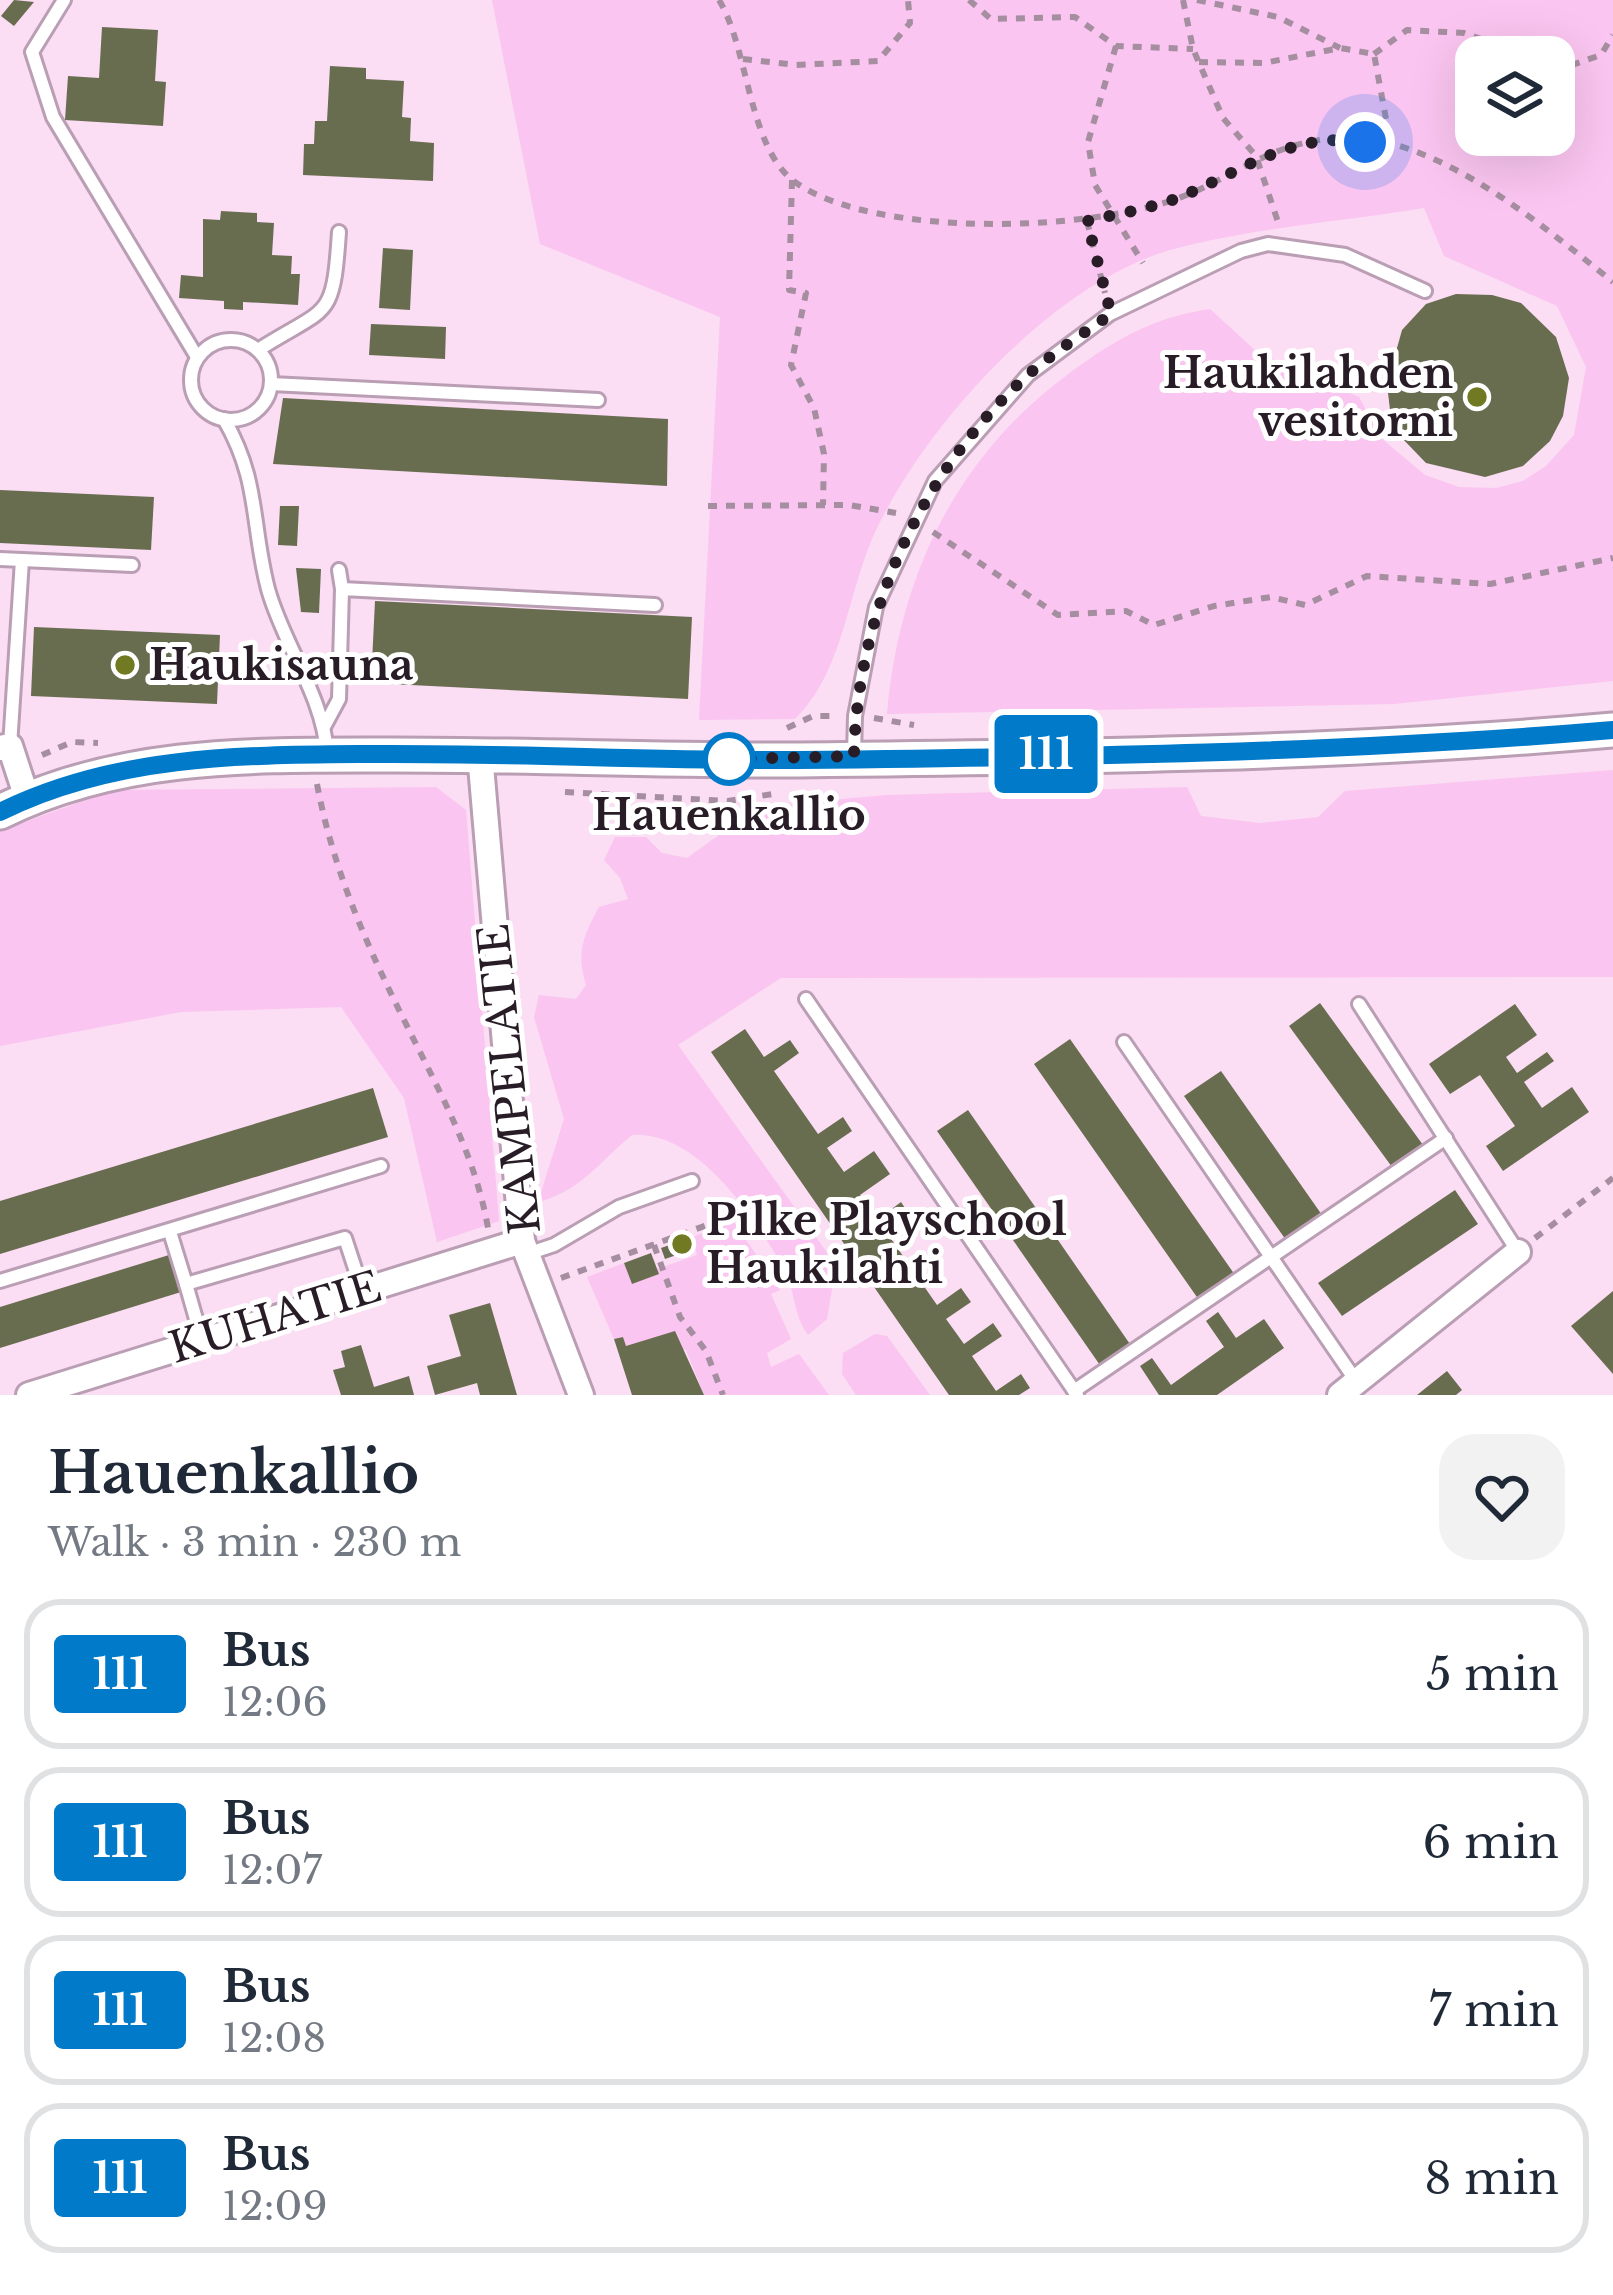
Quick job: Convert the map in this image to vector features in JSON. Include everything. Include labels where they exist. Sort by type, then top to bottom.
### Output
[{"type":"main road","points":[[14,805],[131,768],[326,740],[480,754],[854,756],[1242,751],[1466,743],[1613,730]]},
{"type":"street","points":[[5,747],[14,805]]},
{"type":"street","name":"KAMPELATIE","points":[[480,754],[524,1247],[581,1395]]},
{"type":"street","name":"KUHATIE","points":[[40,1393],[362,1290],[493,1251],[524,1247]]},
{"type":"street","points":[[1348,1388],[1518,1252]]},
{"type":"lane","points":[[64,0],[32,52],[53,117],[197,357]]},
{"type":"lane","points":[[258,350],[318,318],[335,296],[339,232]]},
{"type":"lane","points":[[854,756],[855,716],[876,607],[917,517],[935,481],[1028,375],[1111,314],[1241,251],[1286,245],[1345,254],[1425,291]]},
{"type":"lane","points":[[233,339],[258,350],[271,384],[260,407],[250,416],[224,419],[201,407],[190,383],[197,357],[206,347],[233,339]]},
{"type":"lane","points":[[271,384],[598,400]]},
{"type":"lane","points":[[224,419],[254,488],[268,589],[326,740]]},
{"type":"lane","points":[[0,559],[132,565]]},
{"type":"lane","points":[[5,747],[22,560]]},
{"type":"lane","points":[[326,740],[339,699],[339,570]]},
{"type":"lane","points":[[342,589],[655,605]]},
{"type":"lane","points":[[806,1000],[1075,1393],[1447,1138]]},
{"type":"lane","points":[[1359,1004],[1518,1252]]},
{"type":"lane","points":[[1124,1042],[1272,1258],[1348,1388]]},
{"type":"lane","points":[[0,1281],[381,1166]]},
{"type":"lane","points":[[524,1247],[554,1245],[619,1207],[692,1181]]},
{"type":"lane","points":[[170,1232],[202,1340]]},
{"type":"lane","points":[[186,1284],[345,1238],[362,1290]]},
{"type":"path","points":[[718,0],[733,23],[763,136],[792,180],[853,210],[1014,225],[1087,221],[1184,196],[1256,156],[1338,137],[1391,146],[1464,176],[1613,282]]},
{"type":"path","points":[[742,59],[796,65],[878,61],[910,23],[908,0]]},
{"type":"path","points":[[969,0],[991,19],[1075,17],[1116,46],[1193,49]]},
{"type":"path","points":[[1183,0],[1198,62],[1223,118],[1256,156],[1286,245]]},
{"type":"path","points":[[1197,0],[1278,17],[1340,48],[1374,54],[1407,30],[1472,36]]},
{"type":"path","points":[[1575,64],[1600,55],[1613,35]]},
{"type":"path","points":[[1116,46],[1088,142],[1095,185],[1143,263]]},
{"type":"path","points":[[1198,62],[1264,63],[1340,48]]},
{"type":"path","points":[[1374,54],[1391,146]]},
{"type":"path","points":[[792,180],[789,290],[806,292],[791,365],[814,408],[824,454],[823,505]]},
{"type":"path","points":[[1087,221],[1111,314]]},
{"type":"path","points":[[708,506],[823,505],[917,517],[949,548],[1058,615],[1126,610],[1154,626],[1214,606],[1271,597],[1304,605],[1367,576],[1490,584],[1613,558]]},
{"type":"path","points":[[298,784],[317,783],[329,851],[345,894],[462,1137],[493,1251]]},
{"type":"path","points":[[1518,1252],[1613,1178]]},
{"type":"path","points":[[539,1286],[710,1224]]},
{"type":"path","points":[[654,1245],[680,1316],[706,1351],[723,1395]]},
{"type":"shaded area","points":[[492,0],[1613,0],[1613,681],[1394,704],[887,714],[905,614],[920,567],[966,480],[1031,405],[1104,349],[1153,324],[1210,309],[1258,353],[1359,397],[1381,438],[1425,475],[1459,487],[1496,488],[1523,481],[1546,466],[1574,435],[1586,367],[1557,306],[1444,256],[1424,208],[1262,231],[1170,250],[1126,267],[1082,293],[999,362],[928,444],[877,528],[825,677],[795,719],[699,720],[720,317],[540,244]]},
{"type":"shaded area","points":[[1613,770],[1613,977],[781,978],[678,1045],[836,1265],[827,1319],[808,1335],[786,1274],[756,1223],[721,1180],[679,1147],[656,1137],[632,1135],[578,1183],[538,1202],[564,1119],[534,1017],[539,995],[576,999],[586,985],[582,954],[593,917],[599,907],[628,899],[620,878],[604,860],[615,837],[646,837],[662,853],[687,858],[730,827],[795,803],[887,795],[1187,787],[1201,816],[1260,823],[1318,817],[1345,791]]},
{"type":"shaded area","points":[[436,787],[466,810],[499,1221],[437,1242],[404,1098],[341,1007],[181,1012],[0,1046],[0,831],[113,790]]},
{"type":"shaded area","points":[[734,1222],[780,1290],[771,1294],[791,1339],[767,1353],[771,1367],[799,1354],[829,1395],[704,1395],[686,1350],[626,1346],[623,1337],[614,1339],[587,1277],[624,1263],[632,1284],[697,1255],[692,1237]]},
{"type":"shaded area","points":[[875,1334],[887,1336],[930,1395],[856,1395],[842,1374],[843,1353]]},
{"type":"building","points":[[14,0],[34,2],[14,26],[1,16]]},
{"type":"building","points":[[102,27],[158,30],[155,81],[166,82],[163,126],[65,120],[68,76],[99,78]]},
{"type":"building","points":[[330,66],[366,68],[366,79],[404,81],[402,117],[411,118],[410,141],[434,143],[433,181],[303,175],[304,144],[314,144],[315,121],[327,121]]},
{"type":"building","points":[[221,211],[257,213],[257,222],[274,223],[272,255],[292,256],[291,274],[300,274],[298,305],[243,302],[243,310],[224,309],[224,301],[179,298],[181,275],[203,277],[203,219],[220,220]]},
{"type":"building","points":[[383,248],[413,250],[410,310],[379,308]]},
{"type":"building","name":"Haukilahden vesitorni","points":[[1456,294],[1492,295],[1521,303],[1556,337],[1569,378],[1563,416],[1550,441],[1523,466],[1485,477],[1426,463],[1399,435],[1390,410],[1387,384],[1402,330],[1426,304]]},
{"type":"building","points":[[371,324],[446,327],[445,359],[369,355]]},
{"type":"building","points":[[283,398],[668,419],[667,486],[273,464]]},
{"type":"building","points":[[0,490],[154,497],[151,550],[0,543]]},
{"type":"building","points":[[280,506],[299,506],[297,546],[278,545]]},
{"type":"building","points":[[296,568],[321,569],[319,613],[301,612]]},
{"type":"building","points":[[375,601],[692,617],[688,699],[371,683]]},
{"type":"building","name":"Haukisauna","points":[[34,627],[220,635],[217,704],[31,696]]},
{"type":"building","points":[[1320,1003],[1423,1145],[1392,1167],[1289,1026]]},
{"type":"building","points":[[1515,1004],[1537,1035],[1506,1057],[1517,1073],[1547,1052],[1554,1061],[1524,1082],[1542,1108],[1572,1087],[1589,1112],[1503,1171],[1486,1146],[1515,1126],[1480,1075],[1450,1094],[1429,1064]]},
{"type":"building","points":[[745,1029],[764,1057],[790,1040],[799,1053],[774,1071],[818,1134],[843,1117],[852,1131],[827,1148],[844,1172],[874,1151],[890,1174],[860,1195],[877,1220],[901,1202],[911,1217],[887,1233],[937,1305],[961,1288],[971,1302],[946,1319],[964,1344],[993,1323],[1002,1336],[972,1356],[996,1391],[1021,1374],[1030,1388],[1019,1395],[949,1395],[711,1052]]},
{"type":"building","points":[[1070,1039],[1235,1275],[1199,1300],[1034,1064]]},
{"type":"building","points":[[1221,1071],[1322,1215],[1286,1240],[1184,1096]]},
{"type":"building","points":[[373,1088],[388,1137],[0,1254],[0,1201]]},
{"type":"building","points":[[968,1110],[1132,1347],[1102,1368],[937,1131]]},
{"type":"building","points":[[1455,1190],[1478,1224],[1342,1316],[1318,1283]]},
{"type":"building","points":[[690,1238],[694,1249],[665,1259],[661,1248]]},
{"type":"building","points":[[651,1253],[659,1274],[632,1284],[624,1263]]},
{"type":"building","points":[[169,1255],[181,1292],[0,1348],[0,1307]]},
{"type":"building","points":[[1613,1291],[1613,1374],[1571,1326]]},
{"type":"building","points":[[490,1303],[517,1395],[480,1395],[477,1383],[435,1395],[427,1366],[461,1356],[449,1315]]},
{"type":"building","points":[[1218,1312],[1236,1338],[1264,1319],[1284,1348],[1217,1395],[1159,1395],[1140,1366],[1152,1358],[1171,1385],[1224,1347],[1206,1321]]},
{"type":"building","points":[[675,1331],[704,1395],[632,1395],[614,1339],[623,1337],[626,1346]]},
{"type":"building","points":[[361,1345],[374,1387],[409,1376],[414,1395],[341,1395],[333,1370],[345,1367],[341,1351]]},
{"type":"building","points":[[1447,1371],[1462,1390],[1456,1395],[1417,1395]]},
{"type":"bus line","name":"111","points":[[0,812],[78,781],[200,759],[480,754],[800,760],[1242,751],[1466,743],[1613,730]]},
{"type":"place","name":"Haukilahden vesitorni","points":[[1477,397]]},
{"type":"place","name":"Haukisauna","points":[[125,665]]},
{"type":"place","name":"Hauenkallio","points":[[729,759]]},
{"type":"place","name":"Pilke Playschool Haukilahti","points":[[682,1244]]},
{"type":"route","points":[[729,759],[854,756],[855,716],[876,607],[935,481],[1028,375],[1111,314],[1087,221],[1184,196],[1256,156],[1338,137],[1365,142]]}]
